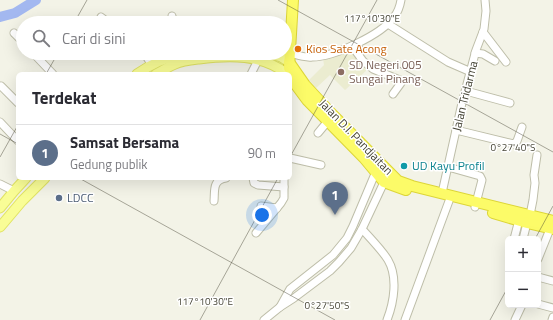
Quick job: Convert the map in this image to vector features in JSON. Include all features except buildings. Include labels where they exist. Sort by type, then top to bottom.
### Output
[{"type":"highway","points":[[291,16],[292,0]]},
{"type":"highway","points":[[289,72],[290,60]]},
{"type":"highway","name":"Jalan D.I. Pandjaitan","points":[[291,60],[305,85],[378,167],[384,182],[399,188],[449,201],[476,204]]},
{"type":"highway","name":"Jalan D.I. Pandjaitan","points":[[292,79],[307,100],[364,158],[378,167],[388,171],[398,181],[552,226]]},
{"type":"main road","points":[[140,72],[165,60]]},
{"type":"main road","name":"Jalan D.I. Pandjaitan","points":[[160,72],[176,64],[199,60]]},
{"type":"main road","name":"Jalan D.I. Pandjaitan","points":[[258,60],[276,66],[285,72]]},
{"type":"main road","points":[[0,208],[24,180]]},
{"type":"main road","points":[[0,226],[43,180]]},
{"type":"street","points":[[292,58],[325,56],[352,46],[376,34],[394,18],[398,12],[401,0]]},
{"type":"street","name":"Jalan Tridarma","points":[[442,193],[475,53],[486,19],[486,1]]},
{"type":"street","points":[[388,24],[448,62],[471,72]]},
{"type":"street","points":[[483,32],[506,62]]},
{"type":"street","points":[[352,46],[363,61],[368,65],[379,72],[402,81],[393,94]]},
{"type":"street","points":[[475,53],[483,54],[495,61]]},
{"type":"street","points":[[40,60],[52,72]]},
{"type":"street","points":[[149,60],[152,65]]},
{"type":"street","points":[[252,72],[258,60]]},
{"type":"street","points":[[1,86],[16,101]]},
{"type":"street","points":[[466,91],[510,103]]},
{"type":"street","points":[[318,133],[328,121]]},
{"type":"street","points":[[0,122],[16,139]]},
{"type":"street","points":[[456,130],[514,144],[517,141],[522,127]]},
{"type":"street","points":[[516,236],[533,200],[535,183],[534,175],[537,155]]},
{"type":"street","points":[[292,158],[321,165]]},
{"type":"street","points":[[280,307],[290,289],[323,264],[333,255],[347,238],[378,167]]},
{"type":"street","points":[[448,167],[480,176],[482,180],[476,204]]},
{"type":"street","points":[[264,320],[330,271],[351,248],[362,229],[388,171]]},
{"type":"street","points":[[214,201],[215,186],[219,180]]},
{"type":"street","points":[[253,180],[256,184],[284,187]]},
{"type":"street","points":[[256,233],[281,204],[284,198],[284,180]]},
{"type":"street","points":[[0,184],[14,190]]},
{"type":"street","points":[[365,198],[374,203]]},
{"type":"street","points":[[405,320],[449,201]]},
{"type":"street","points":[[261,206],[277,208]]},
{"type":"street","points":[[523,236],[525,219]]},
{"type":"street","points":[[541,252],[552,226]]},
{"type":"street","points":[[362,229],[388,260],[394,278],[394,289],[390,313],[387,320]]},
{"type":"street","points":[[323,264],[330,271]]},
{"type":"street","points":[[541,278],[553,281]]},
{"type":"street","points":[[541,305],[553,308]]},
{"type":"street","points":[[515,320],[521,308]]},
{"type":"shaded area","name":"SD Negeri 005 Sungai Pinang","points":[[348,48],[368,69],[345,90],[330,75],[316,88],[309,80],[324,65],[323,58]]},
{"type":"waterway","points":[[0,17],[15,13],[36,0]]},
{"type":"place","name":"Kios Sate Acong","points":[[298,49]]},
{"type":"place","name":"SD Negeri 005 Sungai Pinang","points":[[341,72]]},
{"type":"place","name":"UD Kayu Profil","points":[[404,166]]},
{"type":"place","name":"LDCC","points":[[59,198]]},
{"type":"place","name":"Samsat Bersama","points":[[335,215]]}]
